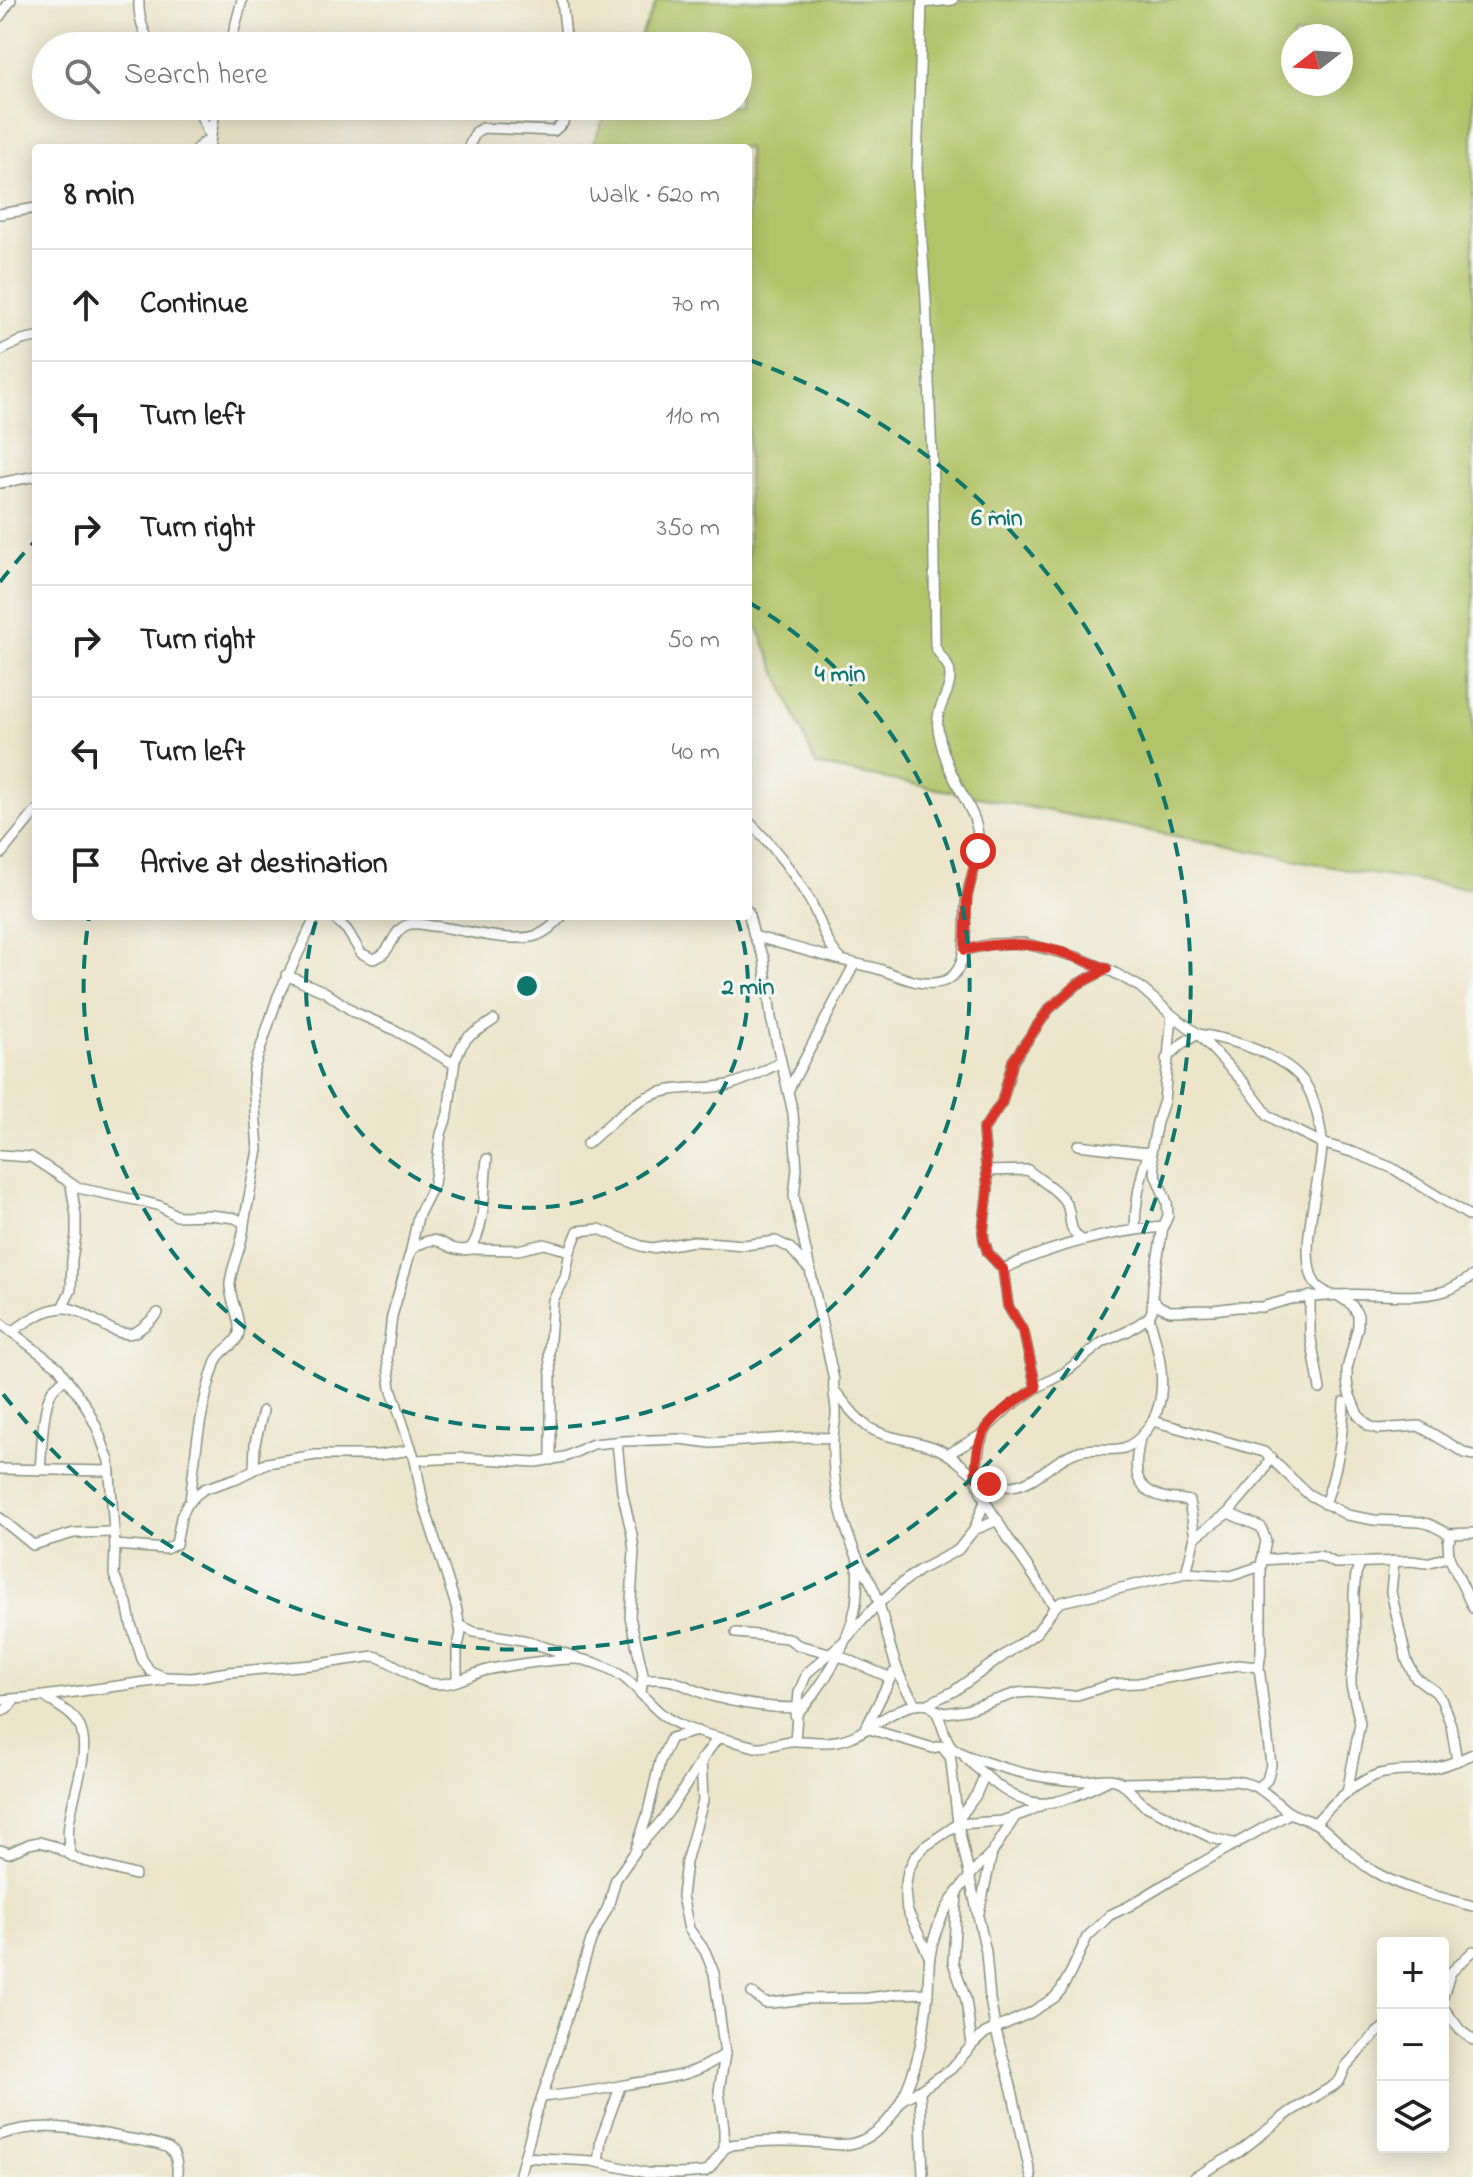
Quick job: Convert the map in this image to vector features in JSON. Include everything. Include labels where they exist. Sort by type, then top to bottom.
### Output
[{"type":"street","points":[[0,16],[11,0]]},
{"type":"street","points":[[139,0],[145,32]]},
{"type":"street","points":[[234,32],[242,0]]},
{"type":"street","points":[[562,0],[565,32]]},
{"type":"street","points":[[754,936],[873,967],[911,981],[942,982],[950,979],[956,973],[965,950],[967,897],[979,837],[968,804],[950,768],[938,726],[938,710],[951,681],[950,671],[935,645],[926,300],[917,170],[922,2],[953,0]]},
{"type":"street","points":[[202,120],[210,143]]},
{"type":"street","points":[[210,143],[214,120]]},
{"type":"street","points":[[470,144],[476,132],[483,128],[554,131],[563,120]]},
{"type":"street","points":[[0,214],[32,209]]},
{"type":"street","points":[[0,351],[32,338]]},
{"type":"street","points":[[0,483],[32,477]]},
{"type":"street","points":[[0,855],[32,818]]},
{"type":"street","points":[[752,825],[775,848],[810,900],[829,945],[850,963]]},
{"type":"street","points":[[190,1502],[201,1420],[213,1370],[221,1351],[239,1334],[230,1284],[243,1234],[258,1150],[253,1076],[260,1046],[286,975],[314,920]]},
{"type":"street","points":[[336,920],[347,930],[361,953],[376,959],[385,954],[408,924],[454,927],[479,934],[531,937],[552,927],[558,920]]},
{"type":"street","points":[[750,920],[764,958],[771,1018],[793,1113],[797,1182],[794,1196],[834,1380],[834,1475],[838,1502],[858,1559],[873,1585],[895,1666],[908,1693],[927,1706],[945,1713],[966,1710],[1017,1693],[1074,1696],[1113,1684],[1139,1683],[1238,1665],[1259,1667]]},
{"type":"street","points":[[965,950],[991,944],[1023,943],[1077,957],[1107,969],[1140,987],[1198,1034],[1244,1083],[1268,1115],[1322,1143],[1392,1168],[1473,1218]]},
{"type":"street","points":[[788,1091],[850,963]]},
{"type":"street","points":[[1036,1388],[1024,1333],[1008,1306],[1003,1269],[988,1253],[984,1240],[988,1189],[983,1130],[1002,1102],[1008,1075],[1021,1049],[1052,1006],[1078,984],[1107,969]]},
{"type":"street","points":[[286,975],[325,992],[354,1012],[395,1030],[454,1064]]},
{"type":"street","points":[[1135,1229],[1135,1205],[1164,1101],[1172,1015]]},
{"type":"street","points":[[457,1680],[460,1625],[391,1388],[387,1357],[392,1316],[418,1216],[434,1184],[454,1064],[468,1037],[494,1020]]},
{"type":"street","points":[[1166,1059],[1198,1034],[1222,1038],[1274,1058],[1299,1076],[1307,1086],[1322,1143],[1311,1213],[1309,1249],[1314,1283],[1352,1305],[1358,1315],[1347,1369],[1349,1393],[1358,1415],[1369,1426],[1378,1429],[1419,1426],[1473,1455]]},
{"type":"street","points":[[587,1144],[627,1109],[651,1096],[682,1088],[737,1083],[780,1063]]},
{"type":"street","points":[[1078,1145],[1150,1148]]},
{"type":"street","points":[[948,1454],[983,1434],[1009,1407],[1064,1373],[1103,1342],[1149,1317],[1163,1227],[1168,1216],[1167,1202],[1156,1176],[1150,1148]]},
{"type":"street","points":[[0,1155],[31,1157],[71,1185],[160,1206],[177,1216],[210,1215],[235,1218],[244,1223]]},
{"type":"street","points":[[470,1249],[477,1240],[487,1159]]},
{"type":"street","points":[[987,1171],[1028,1170],[1066,1203],[1070,1225],[1081,1240]]},
{"type":"street","points":[[62,1308],[71,1290],[77,1227],[71,1185]]},
{"type":"street","points":[[1003,1269],[1031,1256],[1081,1240],[1135,1229],[1163,1227]]},
{"type":"street","points":[[551,1460],[549,1353],[553,1300],[565,1278],[576,1233],[582,1229],[605,1231],[652,1248],[694,1241],[744,1245],[776,1241],[790,1248],[810,1270]]},
{"type":"street","points":[[411,1250],[431,1239],[458,1250],[518,1250],[544,1244],[570,1251]]},
{"type":"street","points":[[1152,1298],[1170,1311],[1262,1307],[1310,1296],[1362,1293],[1424,1295],[1444,1291],[1473,1276]]},
{"type":"street","points":[[1310,1296],[1310,1333],[1320,1389]]},
{"type":"street","points":[[12,1332],[39,1315],[62,1308],[81,1312],[108,1327],[127,1333],[143,1327],[158,1313]]},
{"type":"street","points":[[833,1389],[854,1414],[877,1432],[948,1454],[975,1477],[989,1484],[1023,1483],[1075,1452],[1125,1448],[1140,1438],[1153,1421],[1160,1399],[1162,1375],[1149,1317]]},
{"type":"street","points":[[0,1323],[51,1360],[86,1406],[97,1428],[109,1461],[114,1575],[127,1603],[142,1659],[150,1671],[164,1677],[192,1678],[374,1656],[430,1684],[439,1685],[488,1670],[582,1659]]},
{"type":"street","points":[[40,1470],[50,1394],[56,1385],[67,1379]]},
{"type":"street","points":[[1325,1504],[1339,1455],[1344,1402]]},
{"type":"street","points":[[254,1469],[255,1443],[263,1411]]},
{"type":"street","points":[[1153,1421],[1264,1452],[1303,1490],[1355,1518],[1420,1522],[1452,1535],[1473,1533]]},
{"type":"street","points":[[983,1434],[977,1453],[975,1477],[985,1501],[1055,1607]]},
{"type":"street","points":[[115,1545],[172,1548],[178,1540],[181,1517],[190,1502],[204,1489],[237,1478],[267,1463],[316,1455],[412,1455],[516,1462],[565,1457],[593,1444],[664,1438],[711,1443],[833,1438]]},
{"type":"street","points":[[1140,1438],[1136,1470],[1144,1489],[1159,1496],[1189,1501],[1195,1537],[1186,1573]]},
{"type":"street","points":[[617,1442],[622,1491],[634,1551],[630,1617],[643,1680],[641,1694]]},
{"type":"street","points":[[1195,1537],[1228,1513],[1263,1472],[1271,1457]]},
{"type":"street","points":[[0,1469],[109,1471]]},
{"type":"street","points":[[643,1680],[674,1680],[718,1698],[796,1711],[811,1699],[843,1642],[879,1604],[918,1571],[958,1550],[974,1530],[985,1501]]},
{"type":"street","points":[[1228,1513],[1261,1527],[1266,1541],[1262,1563],[1259,1667],[1271,1765],[1267,1780],[1259,1787]]},
{"type":"street","points":[[0,1518],[33,1545],[74,1533],[114,1532]]},
{"type":"street","points":[[974,1530],[998,1520]]},
{"type":"street","points":[[1452,1535],[1448,1542],[1449,1557],[1473,1608]]},
{"type":"street","points":[[663,1716],[718,1738],[763,1747],[795,1740],[816,1743],[842,1740],[882,1719],[927,1706],[954,1691],[1037,1632],[1061,1602],[1186,1573],[1231,1576],[1262,1563],[1320,1556],[1335,1563],[1426,1563],[1449,1557]]},
{"type":"street","points":[[843,1642],[855,1605],[858,1559]]},
{"type":"street","points":[[1394,1561],[1391,1592],[1407,1661],[1415,1677],[1436,1692],[1442,1701],[1451,1725],[1457,1761]]},
{"type":"street","points":[[1347,1793],[1360,1723],[1351,1685],[1355,1644],[1353,1601],[1360,1563]]},
{"type":"street","points":[[460,1625],[474,1632],[523,1640],[614,1672],[627,1680],[670,1725],[671,1738],[660,1761],[635,1852]]},
{"type":"street","points":[[736,1633],[788,1638],[798,1645],[834,1654],[891,1678]]},
{"type":"street","points":[[795,1740],[799,1692],[807,1673],[834,1654]]},
{"type":"street","points":[[866,1728],[895,1666]]},
{"type":"street","points":[[0,1700],[45,1697],[163,1680],[164,1677]]},
{"type":"street","points":[[45,1697],[69,1714],[81,1729],[83,1757],[68,1837],[72,1856]]},
{"type":"street","points":[[0,1712],[15,1699]]},
{"type":"street","points":[[927,1706],[949,1744],[1013,1795],[1044,1804]]},
{"type":"street","points":[[866,1728],[933,1748],[941,1746],[950,1757]]},
{"type":"street","points":[[671,1738],[697,1731]]},
{"type":"street","points":[[519,2177],[591,1940],[608,1907],[616,1879],[666,1815],[718,1738]]},
{"type":"street","points":[[949,1744],[958,1822],[986,1952],[995,2027],[1031,2177]]},
{"type":"street","points":[[961,1754],[1052,1779],[1250,1783],[1290,1813],[1315,1823],[1349,1854],[1385,1877],[1441,1898],[1473,1906]]},
{"type":"street","points":[[1315,1823],[1347,1793],[1371,1778],[1384,1773],[1424,1770],[1473,1754]]},
{"type":"street","points":[[701,1759],[703,1801],[686,1862],[682,1896],[689,1929],[705,1951],[714,1973],[725,2054],[719,2091],[724,2149]]},
{"type":"street","points":[[929,1956],[907,1910],[905,1890],[908,1871],[924,1847],[958,1822],[976,1795],[985,1774]]},
{"type":"street","points":[[958,1822],[1002,1821],[1118,1781]]},
{"type":"street","points":[[1118,1781],[1144,1805],[1212,1838],[1237,1844]]},
{"type":"street","points":[[903,2099],[951,2069],[972,2045],[995,2027],[1030,2013],[1054,1998],[1071,1972],[1087,1937],[1110,1915],[1290,1813]]},
{"type":"street","points":[[524,2157],[598,2162],[661,2175],[696,2173],[705,2172],[724,2149],[740,2143],[842,2145],[852,2144],[877,2132],[903,2099],[918,2052],[928,1993],[929,1956],[941,1917],[1016,1817]]},
{"type":"street","points":[[0,1850],[9,1853],[39,1842],[72,1856],[135,1875]]},
{"type":"street","points":[[978,1917],[992,1853]]},
{"type":"street","points":[[957,1892],[953,1962],[966,2000],[972,2045]]},
{"type":"street","points":[[1449,1975],[1473,1951]]},
{"type":"street","points":[[752,1993],[765,2003],[772,2003],[928,1993]]},
{"type":"street","points":[[1444,2009],[1460,2030],[1473,2040]]},
{"type":"street","points":[[1195,2177],[1239,2152],[1290,2112],[1333,2086],[1360,2049],[1377,2033]]},
{"type":"street","points":[[542,2097],[684,2076],[708,2066],[725,2054]]},
{"type":"street","points":[[598,2162],[601,2139],[619,2090]]},
{"type":"street","points":[[920,2090],[923,2177]]},
{"type":"street","points":[[0,2135],[18,2129],[65,2127],[143,2141],[175,2154],[177,2177]]},
{"type":"green space","points":[[657,0],[1473,0],[1473,889],[1358,872],[816,765],[752,614],[752,144],[593,144],[603,120],[752,120],[752,32],[642,32]]},
{"type":"route","points":[[978,851],[967,897],[965,950],[991,944],[1023,943],[1077,957],[1107,969],[1078,984],[1052,1006],[1034,1028],[1013,1061],[1002,1102],[983,1130],[988,1189],[984,1240],[988,1253],[1003,1269],[1008,1306],[1024,1333],[1036,1388],[995,1419],[983,1434],[977,1453],[975,1477],[989,1484]]}]
